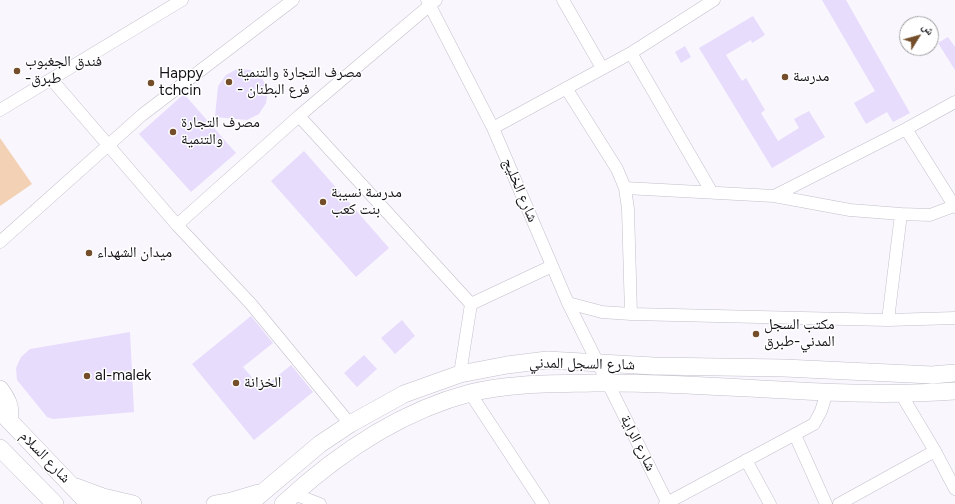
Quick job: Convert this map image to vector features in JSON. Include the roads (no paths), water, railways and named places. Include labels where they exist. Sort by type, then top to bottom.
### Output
[{"type":"street","points":[[0,110],[52,80],[182,0]]},
{"type":"street","points":[[0,242],[107,145],[142,116],[293,0]]},
{"type":"street","points":[[563,0],[602,68]]},
{"type":"street","points":[[493,128],[631,53],[714,0]]},
{"type":"street","points":[[177,225],[299,116],[411,22],[431,1]]},
{"type":"street","name":"شارع الخليج","points":[[431,1],[493,128],[568,303],[607,383]]},
{"type":"street","points":[[631,53],[711,191]]},
{"type":"street","points":[[52,80],[177,225],[251,304],[350,424]]},
{"type":"street","points":[[566,88],[617,169],[625,188],[628,209],[630,314]]},
{"type":"street","points":[[774,196],[906,129],[955,102]]},
{"type":"street","points":[[299,116],[471,304]]},
{"type":"street","points":[[625,188],[711,191],[774,196],[850,210],[901,214],[930,215],[955,207],[906,129]]},
{"type":"street","points":[[888,320],[901,214]]},
{"type":"street","points":[[471,304],[552,266]]},
{"type":"street","points":[[568,303],[602,312],[630,314],[888,320],[955,318]]},
{"type":"street","points":[[460,374],[471,304]]},
{"type":"street","name":"شارع السجل المدني","points":[[249,504],[320,444],[350,424],[404,394],[460,374],[507,365],[547,360],[654,366],[784,368],[932,375],[955,373]]},
{"type":"street","name":"شارع السجل المدني","points":[[289,499],[336,459],[391,424],[470,393],[534,384],[607,383],[669,383],[827,392],[900,394],[955,391]]},
{"type":"street","name":"شارع الراية","points":[[607,383],[667,504]]},
{"type":"street","points":[[0,389],[8,401],[10,413],[4,415]]},
{"type":"street","points":[[667,504],[814,424],[821,411],[827,392]]},
{"type":"street","points":[[470,393],[543,504]]},
{"type":"street","points":[[900,394],[935,452],[955,489]]},
{"type":"street","name":"شارع السلام","points":[[4,415],[89,504]]},
{"type":"street","points":[[795,435],[826,504]]},
{"type":"street","name":"شارع السلام","points":[[0,448],[55,504]]},
{"type":"street","points":[[839,504],[935,452]]},
{"type":"street","points":[[746,460],[770,504]]},
{"type":"street","points":[[72,486],[103,497],[133,504]]},
{"type":"street","points":[[215,504],[232,501],[263,492]]},
{"type":"street","points":[[289,499],[320,504]]},
{"type":"place","name":"فندق الجغبوب -طبرق","points":[[17,71]]},
{"type":"place","name":"مدرسة","points":[[785,77]]},
{"type":"place","name":"مصرف التجارة والتنمية - فرع البطنان","points":[[229,82]]},
{"type":"place","name":"Happy tchcin","points":[[151,83]]},
{"type":"place","name":"مصرف التجارة والتنمية","points":[[173,132]]},
{"type":"place","name":"مدرسة نسيبة بنت كعب","points":[[323,202]]},
{"type":"place","name":"ميدان الشهداء","points":[[89,253]]},
{"type":"place","name":"مكتب السجل المدني-طبرق","points":[[756,334]]},
{"type":"place","name":"al-malek","points":[[87,376]]},
{"type":"place","name":"الخزانة","points":[[236,383]]}]
